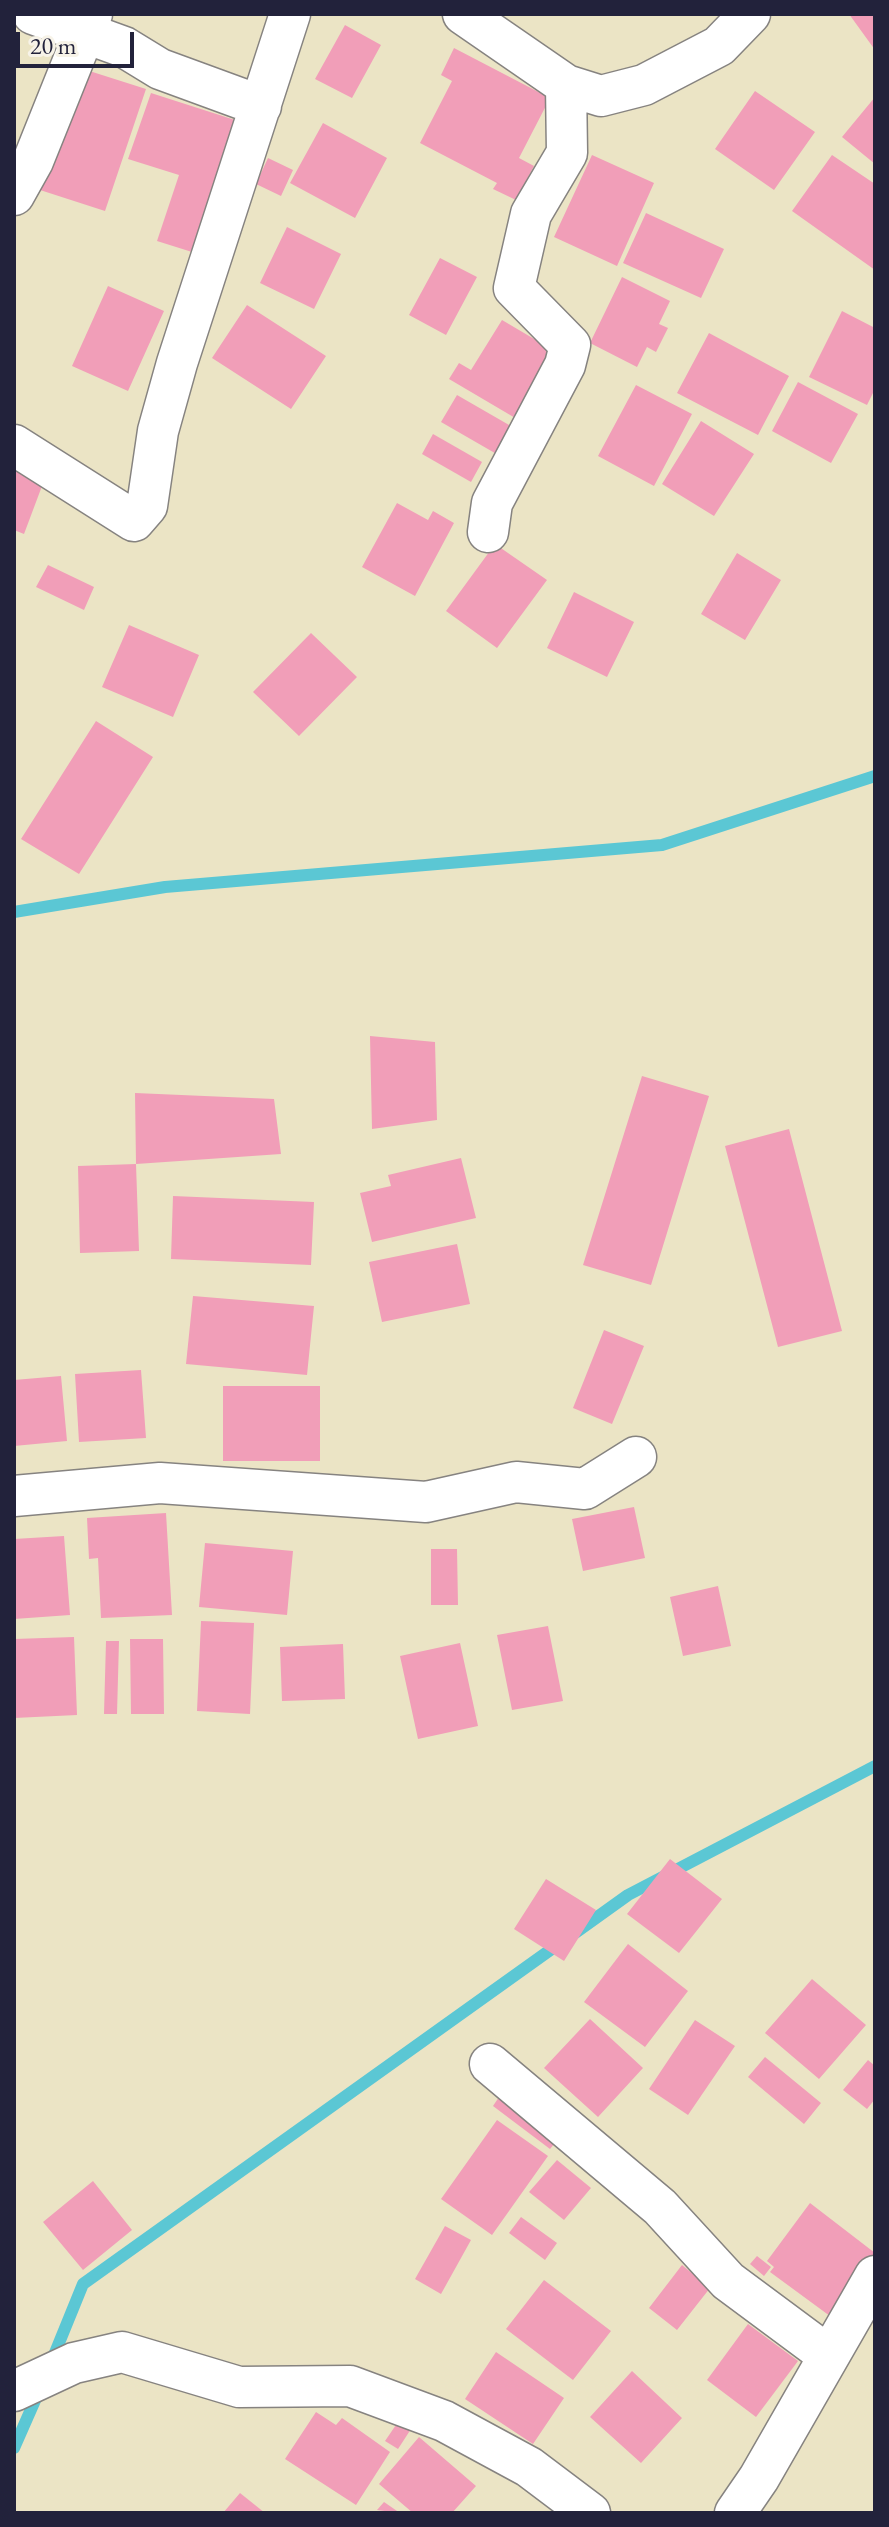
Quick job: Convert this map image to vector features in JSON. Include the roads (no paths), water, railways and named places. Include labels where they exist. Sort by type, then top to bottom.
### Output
[{"type":"street","points":[[33,14],[89,24],[160,69],[261,106]]},
{"type":"street","points":[[14,445],[134,521],[147,506],[162,418],[290,14]]},
{"type":"street","points":[[463,14],[566,85],[601,96],[644,85],[719,46],[750,14]]},
{"type":"street","points":[[14,195],[33,161],[89,24]]},
{"type":"street","points":[[488,532],[492,503],[565,365],[570,345],[514,288],[531,214],[567,153],[566,85]]},
{"type":"street","points":[[14,1496],[160,1483],[426,1502],[516,1482],[585,1489],[636,1457]]},
{"type":"street","points":[[490,2064],[660,2207],[728,2281],[829,2356]]},
{"type":"street","points":[[735,2513],[759,2478],[875,2276]]},
{"type":"street","points":[[14,2391],[74,2363],[122,2352],[164,2367],[209,2375],[239,2387],[350,2386],[444,2421],[529,2467],[590,2513]]},
{"type":"waterway","points":[[14,912],[165,887],[662,845],[875,776]]},
{"type":"waterway","points":[[575,1933],[628,1895],[875,1766]]},
{"type":"waterway","points":[[50,2365],[83,2284],[560,1943]]},
{"type":"waterway","points":[[14,2448],[40,2389]]}]
